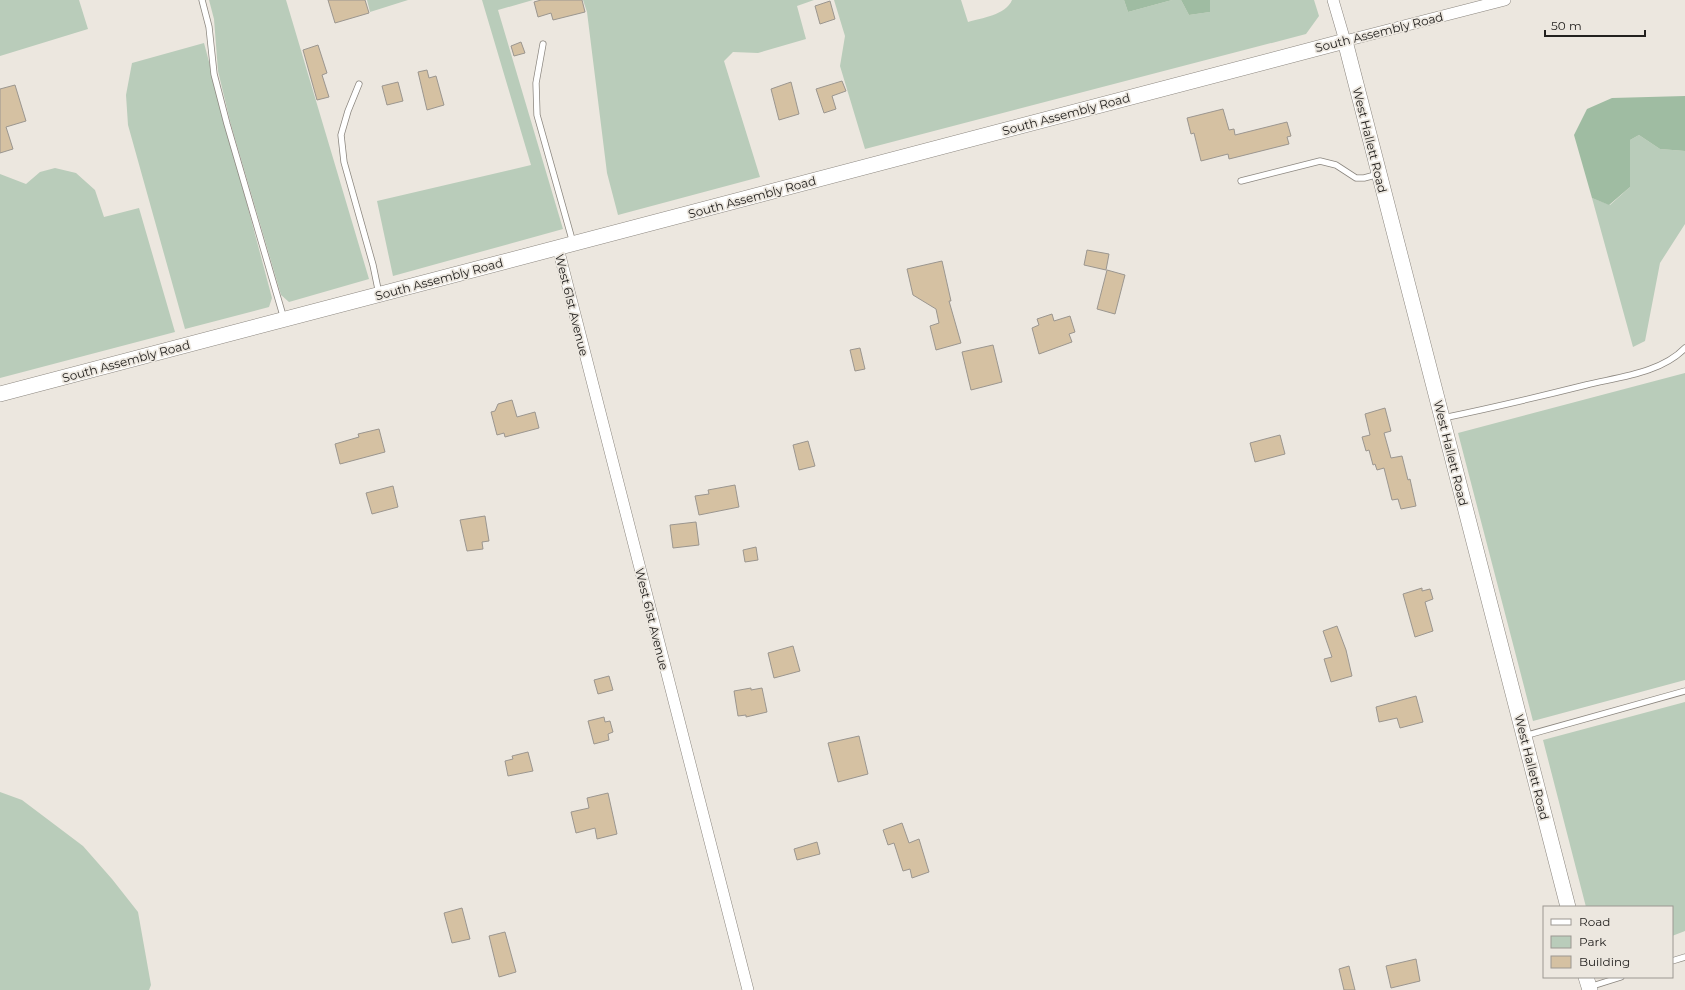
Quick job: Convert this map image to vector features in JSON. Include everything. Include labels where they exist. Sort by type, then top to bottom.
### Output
[{"type":"street","name":"West Hallett Road","points":[[1333,0],[1345,41],[1568,906]]},
{"type":"street","name":"South Assembly Road","points":[[0,394],[1505,0]]},
{"type":"street","name":"West 61st Avenue","points":[[558,248],[703,822],[748,990]]},
{"type":"lane","points":[[202,0],[209,27],[214,74],[227,124],[284,319]]},
{"type":"lane","points":[[543,44],[536,83],[537,115],[573,244]]},
{"type":"lane","points":[[359,84],[348,111],[341,134],[344,162],[373,265],[379,295]]},
{"type":"lane","points":[[1241,181],[1320,161],[1336,165],[1356,178],[1364,178],[1379,174]]},
{"type":"lane","points":[[1442,418],[1520,402],[1650,369],[1678,356],[1685,348]]},
{"type":"lane","points":[[1524,736],[1685,691]]},
{"type":"lane","points":[[1673,961],[1685,957]]},
{"type":"lane","points":[[1588,985],[1617,978]]},
{"type":"green space","points":[[0,0],[79,0],[88,29],[0,56]]},
{"type":"green space","points":[[209,0],[286,0],[369,279],[289,302],[281,295],[231,125],[218,71],[214,19]]},
{"type":"green space","points":[[367,0],[408,0],[370,12]]},
{"type":"green space","points":[[482,0],[533,0],[498,10],[563,229],[393,276],[377,201],[531,165]]},
{"type":"green space","points":[[583,0],[814,0],[797,6],[806,39],[758,53],[733,52],[724,61],[760,177],[618,215],[607,173],[587,12]]},
{"type":"green space","points":[[834,0],[961,0],[968,22],[999,12],[1009,5],[1012,0],[1124,0],[1128,12],[1172,0],[1181,0],[1189,15],[1210,12],[1210,0],[1314,0],[1319,16],[1306,34],[865,149],[840,66],[845,36]]},
{"type":"green space","points":[[1124,0],[1172,0],[1128,12]]},
{"type":"green space","points":[[1181,0],[1210,0],[1210,12],[1189,15]]},
{"type":"green space","points":[[204,43],[272,298],[269,307],[185,329],[128,125],[126,95],[132,63]]},
{"type":"green space","points":[[1685,96],[1685,151],[1660,149],[1639,135],[1630,140],[1630,187],[1609,205],[1592,198],[1574,135],[1587,109],[1612,98]]},
{"type":"green space","points":[[1639,135],[1660,149],[1685,151],[1685,224],[1660,263],[1645,341],[1633,347],[1592,198],[1610,205],[1630,187],[1630,140]]},
{"type":"green space","points":[[55,168],[76,173],[95,190],[104,217],[139,208],[175,332],[0,378],[0,174],[26,184],[40,172]]},
{"type":"green space","points":[[1685,373],[1685,680],[1533,721],[1458,433]]},
{"type":"green space","points":[[1685,702],[1685,931],[1673,936],[1673,906],[1586,906],[1543,740]]},
{"type":"green space","points":[[0,792],[22,800],[83,846],[138,912],[151,985],[149,990],[0,990]]},
{"type":"building","points":[[328,0],[365,0],[369,13],[335,23]]},
{"type":"building","points":[[541,0],[582,0],[585,12],[553,20],[551,13],[538,17],[534,2]]},
{"type":"building","points":[[830,1],[835,19],[820,24],[815,6]]},
{"type":"building","points":[[521,42],[525,53],[514,56],[511,46]]},
{"type":"building","points":[[318,45],[327,73],[322,75],[329,97],[317,100],[303,50]]},
{"type":"building","points":[[427,70],[429,78],[436,76],[444,105],[427,110],[418,72]]},
{"type":"building","points":[[842,81],[846,91],[832,96],[836,109],[824,113],[816,89]]},
{"type":"building","points":[[398,82],[403,101],[387,105],[382,86]]},
{"type":"building","points":[[791,82],[799,114],[779,120],[771,89]]},
{"type":"building","points":[[15,85],[26,121],[6,127],[13,149],[0,153],[0,89]]},
{"type":"building","points":[[1223,109],[1229,130],[1234,129],[1235,135],[1287,122],[1291,136],[1287,137],[1289,144],[1229,159],[1228,154],[1201,161],[1194,133],[1191,134],[1187,118]]},
{"type":"building","points":[[1087,250],[1109,254],[1106,270],[1084,265]]},
{"type":"building","points":[[942,261],[951,301],[949,301],[961,343],[936,350],[930,326],[939,323],[936,309],[913,295],[907,269]]},
{"type":"building","points":[[1107,270],[1125,275],[1115,314],[1097,309]]},
{"type":"building","points":[[1052,314],[1054,321],[1070,316],[1075,332],[1069,334],[1072,342],[1039,354],[1032,328],[1039,325],[1037,319]]},
{"type":"building","points":[[993,345],[1002,382],[971,390],[962,352]]},
{"type":"building","points":[[860,348],[865,369],[855,371],[850,350]]},
{"type":"building","points":[[512,400],[517,417],[535,412],[539,428],[505,437],[504,433],[497,435],[491,412],[495,411],[498,404]]},
{"type":"building","points":[[1385,408],[1391,431],[1384,433],[1391,458],[1402,456],[1408,480],[1410,479],[1416,506],[1401,509],[1398,499],[1392,500],[1384,468],[1377,470],[1375,464],[1373,465],[1369,450],[1366,451],[1362,437],[1370,435],[1365,414]]},
{"type":"building","points":[[379,429],[385,452],[340,464],[335,444],[359,437],[358,434]]},
{"type":"building","points":[[1280,435],[1285,454],[1255,462],[1250,443]]},
{"type":"building","points":[[808,441],[815,466],[799,470],[793,445]]},
{"type":"building","points":[[735,485],[739,507],[699,515],[695,496],[709,494],[708,490]]},
{"type":"building","points":[[393,486],[398,507],[372,514],[366,493]]},
{"type":"building","points":[[485,516],[489,541],[482,542],[483,549],[467,551],[460,520]]},
{"type":"building","points":[[696,522],[699,545],[673,548],[670,525]]},
{"type":"building","points":[[756,547],[758,560],[745,562],[743,550]]},
{"type":"building","points":[[1422,588],[1422,591],[1430,589],[1433,599],[1425,602],[1433,631],[1415,637],[1403,594]]},
{"type":"building","points":[[1337,626],[1346,650],[1352,676],[1331,682],[1324,659],[1332,657],[1323,631]]},
{"type":"building","points":[[793,646],[800,671],[774,678],[768,653]]},
{"type":"building","points":[[609,676],[613,690],[598,694],[594,680]]},
{"type":"building","points":[[751,688],[751,690],[762,688],[767,712],[746,717],[746,715],[738,716],[734,691]]},
{"type":"building","points":[[1416,696],[1423,722],[1400,728],[1397,718],[1379,722],[1376,707]]},
{"type":"building","points":[[604,717],[605,722],[610,721],[613,732],[608,734],[609,740],[594,744],[588,721]]},
{"type":"building","points":[[859,736],[868,774],[838,782],[828,743]]},
{"type":"building","points":[[528,752],[533,771],[508,776],[505,761],[513,759],[512,756]]},
{"type":"building","points":[[608,793],[617,834],[597,839],[595,828],[576,833],[571,812],[589,808],[587,798]]},
{"type":"building","points":[[902,823],[909,843],[919,839],[929,872],[912,878],[910,869],[903,871],[894,843],[888,845],[883,830]]},
{"type":"building","points":[[817,842],[820,854],[797,860],[794,849]]},
{"type":"building","points":[[462,908],[470,939],[452,943],[444,913]]},
{"type":"building","points":[[505,932],[516,972],[499,977],[489,936]]},
{"type":"building","points":[[1416,959],[1420,981],[1391,988],[1386,966]]},
{"type":"building","points":[[1349,966],[1355,990],[1344,990],[1339,969]]}]
